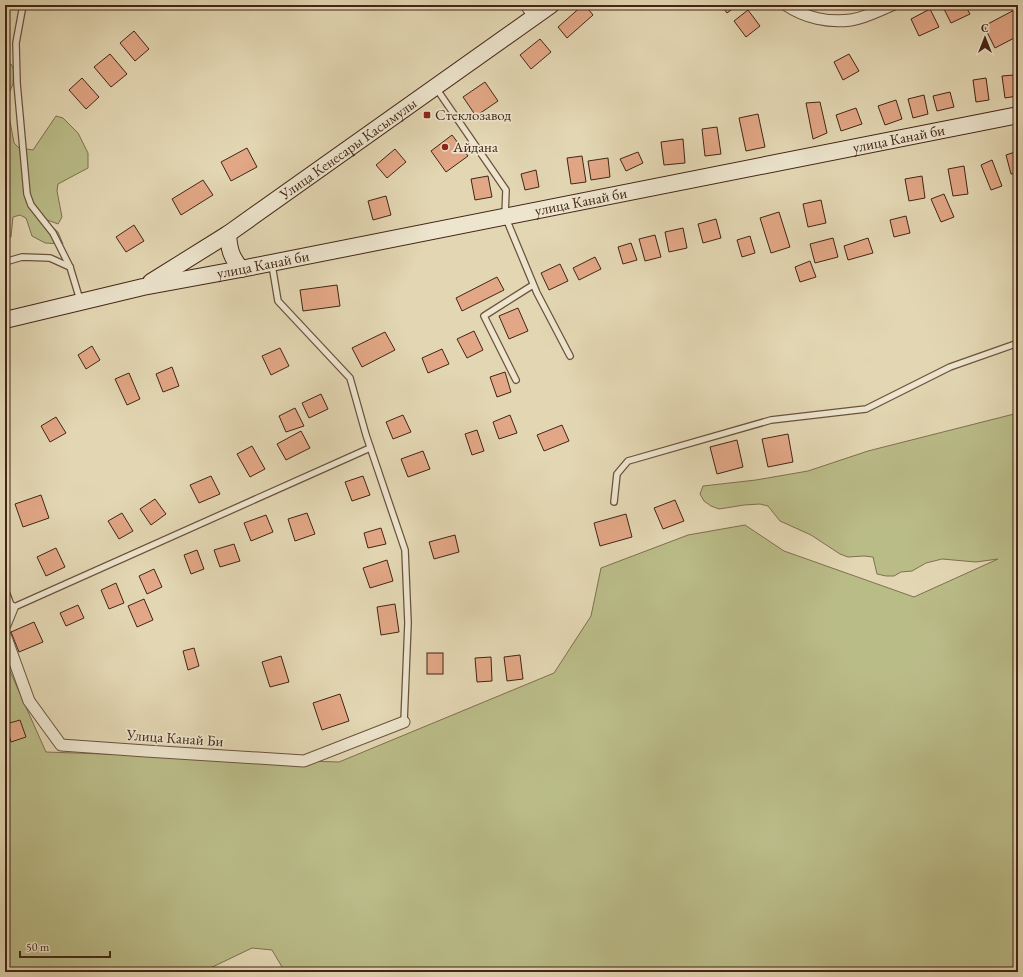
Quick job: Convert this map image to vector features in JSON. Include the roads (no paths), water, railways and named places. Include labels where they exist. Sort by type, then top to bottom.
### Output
[{"type":"main road","name":"Улица Кенесары Касымулы","points":[[142,287],[228,234],[435,87],[530,11],[551,5]]},
{"type":"main road","name":"улица Канай би","points":[[142,287],[272,263],[1018,115]]},
{"type":"main road","points":[[228,234],[230,253],[241,269]]},
{"type":"main road","points":[[5,320],[142,287]]},
{"type":"street","points":[[786,5],[814,18],[852,20],[892,5]]},
{"type":"street","points":[[5,625],[12,608]]},
{"type":"street","name":"Улица Канай Би","points":[[5,635],[29,702],[61,745],[304,761],[404,722]]},
{"type":"lane","points":[[23,5],[16,43],[17,83],[27,194],[31,206],[53,233],[70,267],[81,302]]},
{"type":"lane","points":[[435,87],[506,190],[506,216],[536,293],[570,356]]},
{"type":"lane","points":[[5,262],[22,257],[50,258],[70,267]]},
{"type":"lane","points":[[272,263],[278,301],[350,378],[370,448],[405,550],[408,623],[404,722]]},
{"type":"lane","points":[[516,380],[484,316],[533,285]]},
{"type":"lane","points":[[614,502],[617,474],[628,461],[771,420],[866,409],[950,367],[1018,343]]},
{"type":"lane","points":[[5,589],[12,608],[370,448]]},
{"type":"place","name":"Стеклозавод","points":[[427,115]]},
{"type":"place","name":"Айдана","points":[[445,147]]}]
